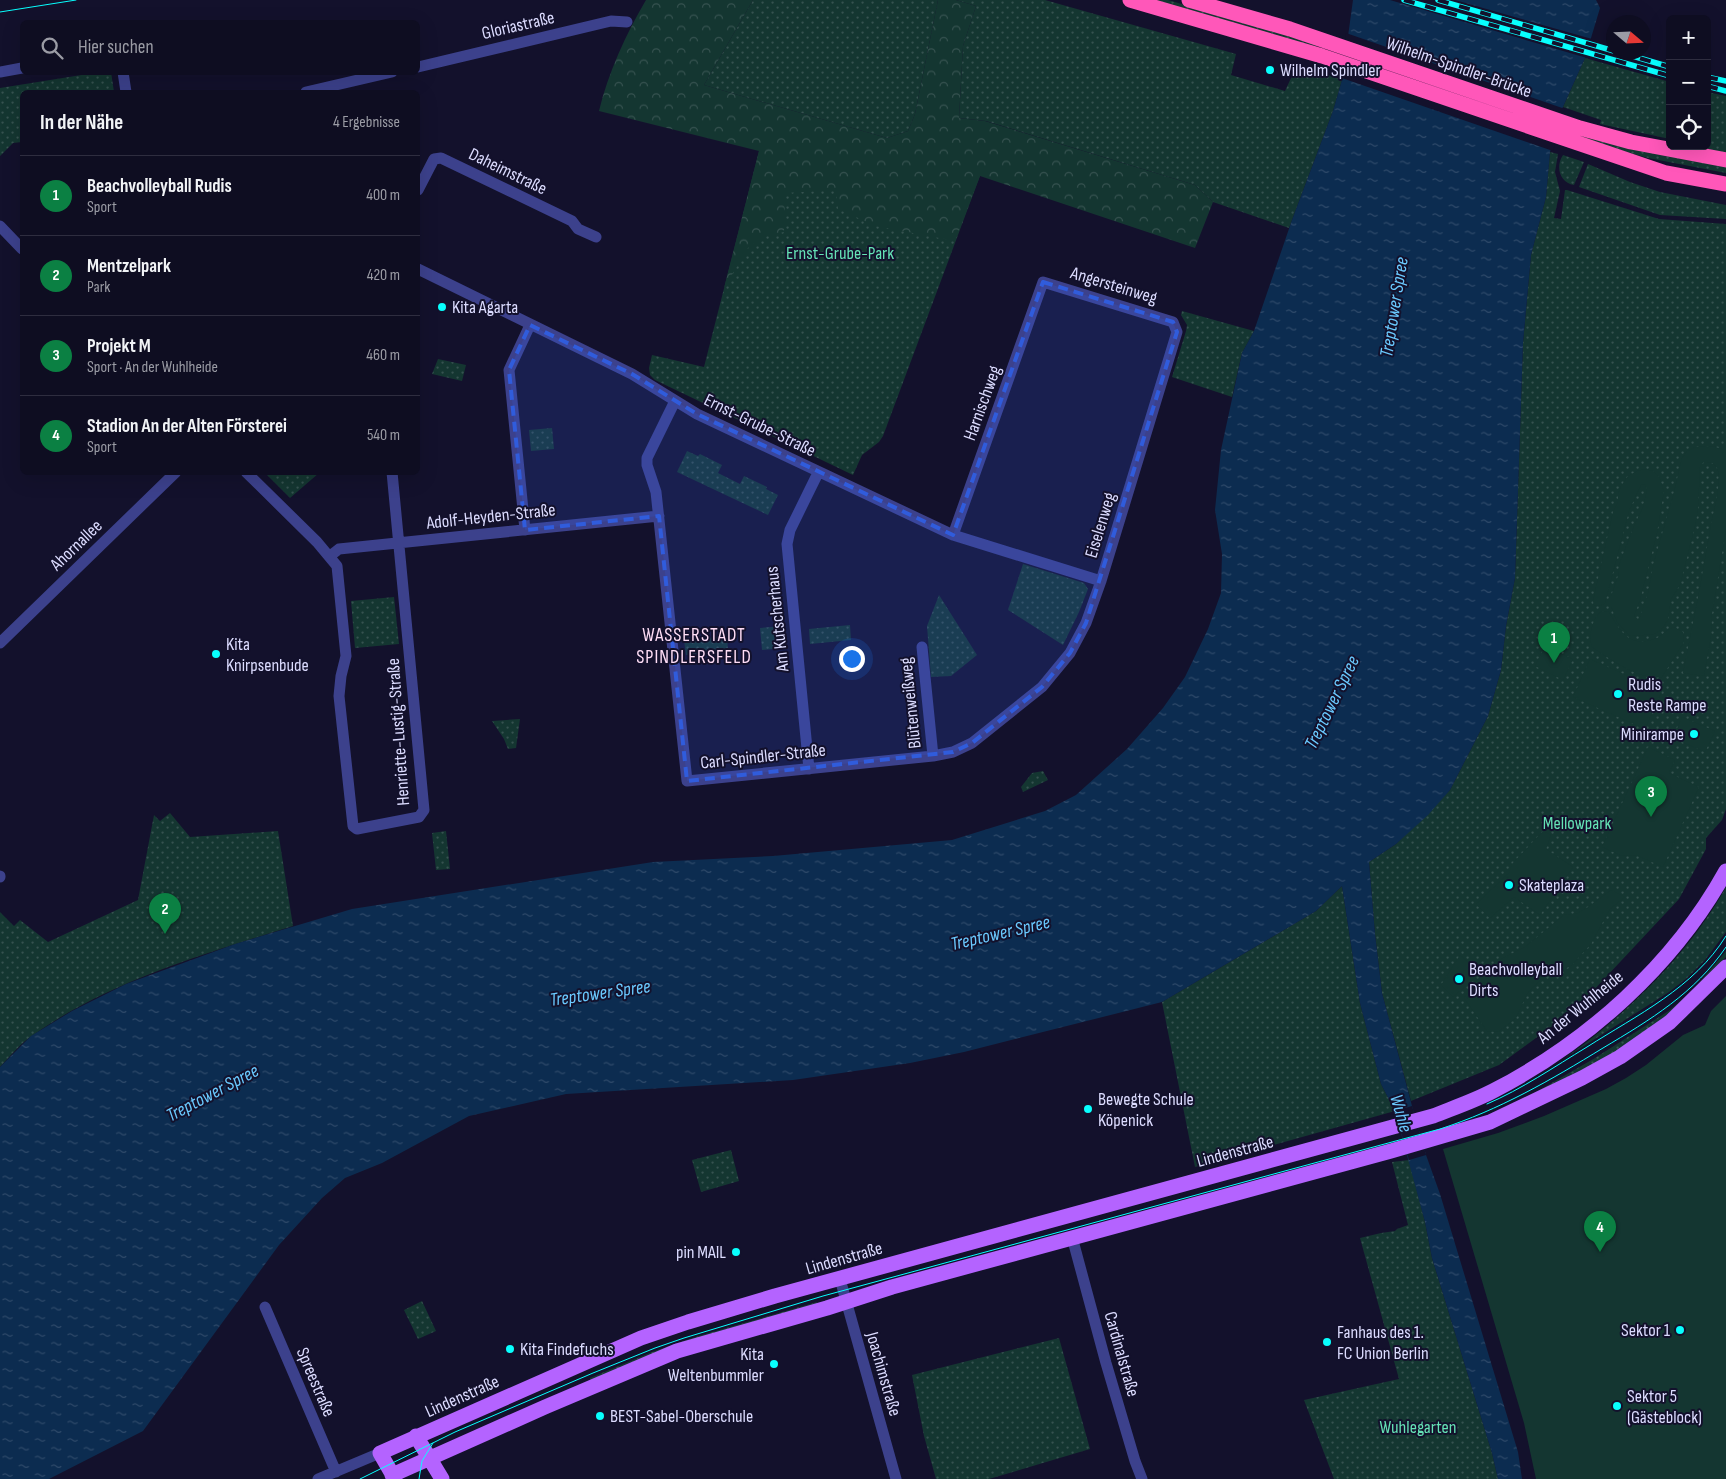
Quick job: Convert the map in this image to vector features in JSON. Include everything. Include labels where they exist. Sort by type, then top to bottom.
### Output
[{"type":"highway","name":"Wilhelm-Spindler-Brücke","points":[[1130,0],[1322,56],[1575,144],[1666,173],[1726,184]]},
{"type":"highway","name":"Wilhelm-Spindler-Brücke","points":[[1189,0],[1326,41],[1580,128],[1631,142],[1726,160]]},
{"type":"main road","name":"An der Wuhlheide","points":[[1399,1125],[1464,1104],[1492,1092],[1565,1047],[1604,1016],[1663,960],[1686,932],[1726,871]]},
{"type":"main road","points":[[380,1453],[390,1478],[430,1458],[604,1381],[677,1351],[892,1287],[1490,1122],[1582,1078],[1620,1057],[1670,1022],[1726,967]]},
{"type":"main road","name":"Lindenstraße","points":[[380,1453],[640,1338],[688,1322],[1399,1125]]},
{"type":"main road","points":[[416,1436],[442,1479]]},
{"type":"street","name":"Gloriastraße","points":[[420,67],[612,21],[627,22]]},
{"type":"street","points":[[0,72],[20,68]]},
{"type":"street","points":[[123,75],[126,90]]},
{"type":"street","points":[[315,90],[379,75]]},
{"type":"street","name":"Daheimstraße","points":[[420,186],[434,159],[441,158],[572,221],[578,229],[596,237]]},
{"type":"street","points":[[0,226],[20,247]]},
{"type":"street","name":"Ernst-Grube-Straße","points":[[420,270],[632,374],[697,414],[953,536],[1101,580]]},
{"type":"street","name":"Angersteinweg","points":[[1043,282],[1173,322]]},
{"type":"street","name":"Harnischweg","points":[[953,536],[1043,282]]},
{"type":"street","name":"Eiselenweg","points":[[1010,714],[1042,687],[1070,653],[1086,623],[1177,332],[1173,322]]},
{"type":"street","points":[[525,530],[509,370],[530,325]]},
{"type":"street","name":"Carl-Spindler-Straße","points":[[676,401],[647,458],[646,465],[656,492],[687,781],[933,756],[953,752],[972,743],[1010,714]]},
{"type":"street","name":"Am Kutscherhaus","points":[[809,769],[787,544],[790,530],[818,473]]},
{"type":"street","name":"Ahornallee","points":[[0,644],[173,475]]},
{"type":"street","points":[[249,475],[330,556]]},
{"type":"street","name":"Henriette-Lustig-Straße","points":[[330,556],[337,566],[346,649],[339,692],[353,826],[357,829],[419,817],[424,810],[392,475]]},
{"type":"street","name":"Adolf-Heyden-Straße","points":[[330,556],[339,549],[659,516]]},
{"type":"street","name":"Blütenweißweg","points":[[922,647],[933,756]]},
{"type":"street","name":"Cardinalstraße","points":[[1072,1237],[1106,1363],[1142,1479]]},
{"type":"street","name":"Joachimstraße","points":[[840,1279],[896,1479]]},
{"type":"street","name":"Spreestraße","points":[[265,1307],[336,1472]]},
{"type":"street","name":"Lindenstraße","points":[[318,1479],[380,1453]]},
{"type":"highlighted area","points":[[1043,282],[1173,322],[1177,332],[1086,623],[1070,653],[1042,687],[972,743],[953,752],[687,781],[659,516],[525,530],[509,370],[530,325],[632,374],[697,414],[953,535]]},
{"type":"green space","points":[[646,0],[753,0],[704,85],[887,138],[908,131],[915,114],[938,0],[956,0],[976,6],[963,46],[959,118],[985,121],[1195,185],[1213,202],[1195,248],[980,176],[955,241],[876,226],[838,209],[836,190],[785,193],[784,232],[763,237],[748,248],[724,288],[759,151],[599,111],[607,82],[618,54]]},
{"type":"green space","points":[[753,0],[938,0],[915,114],[908,131],[887,138],[704,85]]},
{"type":"green space","points":[[956,0],[1045,0],[1236,54],[1231,75],[1285,91],[1298,63],[1342,80],[1333,111],[1289,228],[1213,202],[1195,185],[986,121],[959,118],[963,46],[976,6]]},
{"type":"green space","points":[[1150,0],[1168,0],[1317,44],[1316,48]]},
{"type":"green space","points":[[1585,58],[1666,81],[1666,138],[1600,124],[1601,120],[1563,107]]},
{"type":"green space","points":[[81,75],[111,75],[114,90],[20,90],[20,142],[13,143],[0,156],[0,88]]},
{"type":"green space","points":[[1711,93],[1726,96],[1726,154],[1711,150]]},
{"type":"green space","points":[[1581,134],[1726,166],[1726,173],[1648,158],[1580,139]]},
{"type":"green space","name":"Ernst-Grube-Park","points":[[759,151],[980,176],[883,436],[879,442],[862,455],[853,475],[655,380],[650,375],[649,368],[652,355],[704,367]]},
{"type":"green space","name":"Mellowpark","points":[[1550,152],[1558,154],[1555,172],[1560,191],[1554,218],[1561,219],[1565,190],[1567,190],[1659,219],[1726,224],[1726,809],[1722,820],[1706,838],[1706,849],[1679,899],[1577,1008],[1499,1065],[1411,1101],[1382,993],[1369,862],[1396,844],[1450,790],[1488,716],[1501,670],[1506,626],[1515,578],[1523,343],[1531,255],[1546,197]]},
{"type":"green space","points":[[1563,155],[1584,162],[1574,185],[1565,181],[1560,174],[1559,164]]},
{"type":"green space","points":[[1588,164],[1630,182],[1660,192],[1726,205],[1726,219],[1660,215],[1579,187]]},
{"type":"green space","points":[[1182,311],[1254,331],[1242,353],[1232,397],[1172,377],[1187,325],[1181,315]]},
{"type":"green space","points":[[438,359],[466,365],[462,381],[432,374]]},
{"type":"green space","points":[[552,428],[554,449],[531,451],[529,430]]},
{"type":"green space","points":[[1712,446],[1722,449],[1726,453],[1726,529],[1704,676],[1683,673],[1718,490],[1719,477],[1716,466],[1709,462],[1704,462],[1700,466],[1698,509],[1695,526],[1680,585],[1671,599],[1668,620],[1661,630],[1654,634],[1629,635],[1617,622],[1611,606],[1611,596],[1618,576],[1619,565],[1643,507],[1647,490],[1645,484],[1641,485],[1629,511],[1605,603],[1600,606],[1594,605],[1593,601],[1613,512],[1618,502],[1618,494],[1628,476],[1645,469],[1653,471],[1659,477],[1664,491],[1657,533],[1640,600],[1634,616],[1639,620],[1648,593],[1654,562],[1682,458],[1687,451],[1696,447]]},
{"type":"green space","points":[[687,451],[698,456],[700,454],[722,465],[718,473],[740,484],[744,476],[767,487],[766,489],[778,495],[768,515],[677,472]]},
{"type":"green space","points":[[267,475],[317,475],[290,498]]},
{"type":"green space","points":[[1023,564],[1084,583],[1088,589],[1063,645],[1008,610]]},
{"type":"green space","points":[[939,595],[977,655],[951,676],[931,677],[927,626]]},
{"type":"green space","points":[[394,597],[399,644],[355,648],[351,601]]},
{"type":"green space","points":[[1601,611],[1609,612],[1622,632],[1633,640],[1647,641],[1657,638],[1674,627],[1683,632],[1684,642],[1662,677],[1644,676],[1616,663],[1592,647],[1590,638],[1592,628],[1595,619]]},
{"type":"green space","points":[[850,625],[851,640],[810,644],[809,629]]},
{"type":"green space","points":[[783,626],[785,648],[762,650],[760,628]]},
{"type":"green space","points":[[727,636],[728,651],[686,655],[684,640]]},
{"type":"green space","points":[[1545,646],[1573,659],[1563,680],[1535,666]]},
{"type":"green space","name":"Rudis Reste Rampe","points":[[1590,659],[1662,691],[1645,729],[1573,697]]},
{"type":"green space","name":"Minirampe","points":[[1682,717],[1715,731],[1705,752],[1673,738]]},
{"type":"green space","points":[[520,719],[516,748],[508,749],[492,721]]},
{"type":"green space","points":[[1648,747],[1675,760],[1669,773],[1699,787],[1663,867],[1636,855],[1622,856],[1602,847]]},
{"type":"green space","points":[[1043,771],[1048,780],[1023,792],[1021,787],[1032,773]]},
{"type":"green space","points":[[170,813],[190,837],[278,831],[293,926],[158,971],[94,999],[29,1038],[0,1067],[0,912],[14,926],[20,920],[48,942],[138,900],[154,815],[160,821]]},
{"type":"green space","points":[[446,831],[450,869],[436,870],[432,833]]},
{"type":"green space","points":[[1543,831],[1551,835],[1546,849],[1573,867],[1540,915],[1514,897],[1490,918],[1476,904],[1509,873],[1512,864]]},
{"type":"green space","points":[[1342,886],[1360,1003],[1381,1084],[1395,1111],[1195,1167],[1162,1002],[1316,911]]},
{"type":"green space","points":[[1726,887],[1726,932],[1705,960],[1669,992],[1565,1058],[1611,1022],[1655,981],[1694,936]]},
{"type":"green space","points":[[1611,890],[1625,897],[1610,909],[1591,944],[1571,966],[1541,979],[1527,994],[1516,1018],[1498,1032],[1487,1031],[1464,998],[1474,983],[1503,958],[1525,947],[1564,915],[1578,913]]},
{"type":"green space","points":[[1726,951],[1726,957],[1673,1012],[1597,1065],[1477,1122],[1479,1119],[1529,1096],[1595,1058],[1670,1010],[1694,989]]},
{"type":"green space","name":"Beachvolleyball Dirts","points":[[1460,955],[1480,974],[1453,997],[1441,985]]},
{"type":"green space","points":[[1726,996],[1726,1479],[1536,1479],[1524,1423],[1443,1149],[1498,1133],[1544,1116],[1606,1089],[1646,1065],[1683,1035],[1705,1025],[1711,1011]]},
{"type":"green space","points":[[731,1150],[739,1181],[701,1192],[692,1160]]},
{"type":"green space","name":"Wuhlegarten","points":[[1409,1160],[1432,1258],[1492,1453],[1498,1479],[1334,1479],[1304,1400],[1399,1379],[1360,1238],[1395,1231],[1408,1225],[1392,1162]]},
{"type":"green space","points":[[422,1301],[436,1331],[418,1339],[404,1310]]},
{"type":"green space","points":[[817,1302],[817,1305],[591,1382],[590,1378],[652,1352],[698,1336]]},
{"type":"green space","points":[[1059,1338],[1090,1449],[989,1479],[936,1479],[924,1436],[912,1375]]},
{"type":"water","points":[[1353,0],[1596,0],[1600,8],[1585,58],[1553,129],[1546,197],[1531,255],[1523,343],[1515,578],[1506,626],[1501,670],[1488,716],[1450,790],[1428,815],[1396,844],[1369,862],[1382,993],[1426,1155],[1440,1194],[1518,1452],[1522,1479],[1498,1479],[1492,1453],[1432,1258],[1425,1222],[1395,1111],[1381,1084],[1360,1003],[1342,886],[1316,911],[1162,1002],[964,1052],[910,1063],[793,1080],[566,1094],[469,1116],[382,1163],[345,1178],[322,1198],[279,1245],[143,1431],[49,1479],[0,1479],[0,1067],[31,1036],[72,1011],[126,984],[235,944],[352,909],[653,862],[773,856],[952,840],[1045,811],[1076,795],[1127,749],[1163,708],[1185,677],[1208,629],[1221,593],[1222,554],[1215,510],[1221,450],[1242,353],[1254,331],[1292,220],[1333,111],[1342,80]]},
{"type":"pier","points":[[1390,0],[1455,0],[1592,39],[1587,58]]},
{"type":"pier","points":[[1346,33],[1565,109],[1555,129],[1556,141],[1553,151],[1339,77]]},
{"type":"pier","points":[[1412,1106],[1426,1155],[1409,1160],[1395,1111]]},
{"type":"tram line","points":[[0,12],[76,0]]},
{"type":"tram line","points":[[1487,1104],[1513,1092],[1645,1012],[1698,971],[1726,936]]},
{"type":"tram line","points":[[360,1479],[455,1432],[593,1373],[684,1338],[823,1296],[1440,1129],[1483,1113],[1544,1083],[1621,1038],[1654,1016],[1686,992],[1714,963],[1726,947]]},
{"type":"tram line","points":[[419,1479],[422,1461],[433,1443]]},
{"type":"railway","points":[[1404,0],[1666,75]]},
{"type":"railway","points":[[1438,0],[1606,49]]},
{"type":"railway","points":[[1646,60],[1666,66]]},
{"type":"railway","points":[[1711,78],[1726,81]]},
{"type":"railway","points":[[1711,87],[1726,91]]},
{"type":"place","name":"Wilhelm Spindler","points":[[1270,70]]},
{"type":"place","name":"Kita Agarta","points":[[442,307]]},
{"type":"place","name":"Kita Knirpsenbude","points":[[216,654]]},
{"type":"place","name":"Beachvolleyball Rudis","points":[[1554,663]]},
{"type":"place","name":"Rudis Reste Rampe","points":[[1618,694]]},
{"type":"place","name":"Minirampe","points":[[1694,734]]},
{"type":"place","name":"Projekt M","points":[[1651,817]]},
{"type":"place","name":"Skateplaza","points":[[1509,885]]},
{"type":"place","name":"Mentzelpark","points":[[165,934]]},
{"type":"place","name":"Beachvolleyball Dirts","points":[[1459,979]]},
{"type":"place","name":"Bewegte Schule Köpenick","points":[[1088,1109]]},
{"type":"place","name":"pin MAIL","points":[[736,1252]]},
{"type":"place","name":"Stadion An der Alten Försterei","points":[[1600,1252]]},
{"type":"place","name":"Sektor 1","points":[[1680,1330]]},
{"type":"place","name":"Fanhaus des 1. FC Union Berlin","points":[[1327,1342]]},
{"type":"place","name":"Kita Findefuchs","points":[[510,1349]]},
{"type":"place","name":"Kita Weltenbummler","points":[[774,1364]]},
{"type":"place","name":"Sektor 5 (Gästeblock)","points":[[1617,1406]]},
{"type":"place","name":"BEST-Sabel-Oberschule","points":[[600,1416]]},
{"type":"district","name":"WASSERSTADT SPINDLERSFELD","points":[[694,645]]},
{"type":"water label","name":"Treptower Spree","points":[[1393,307]]},
{"type":"water label","name":"Treptower Spree","points":[[1331,702]]},
{"type":"water label","name":"Treptower Spree","points":[[1000,932]]},
{"type":"water label","name":"Treptower Spree","points":[[600,992]]},
{"type":"water label","name":"Treptower Spree","points":[[212,1092]]},
{"type":"water label","name":"Wuhle","points":[[1402,1113]]}]
